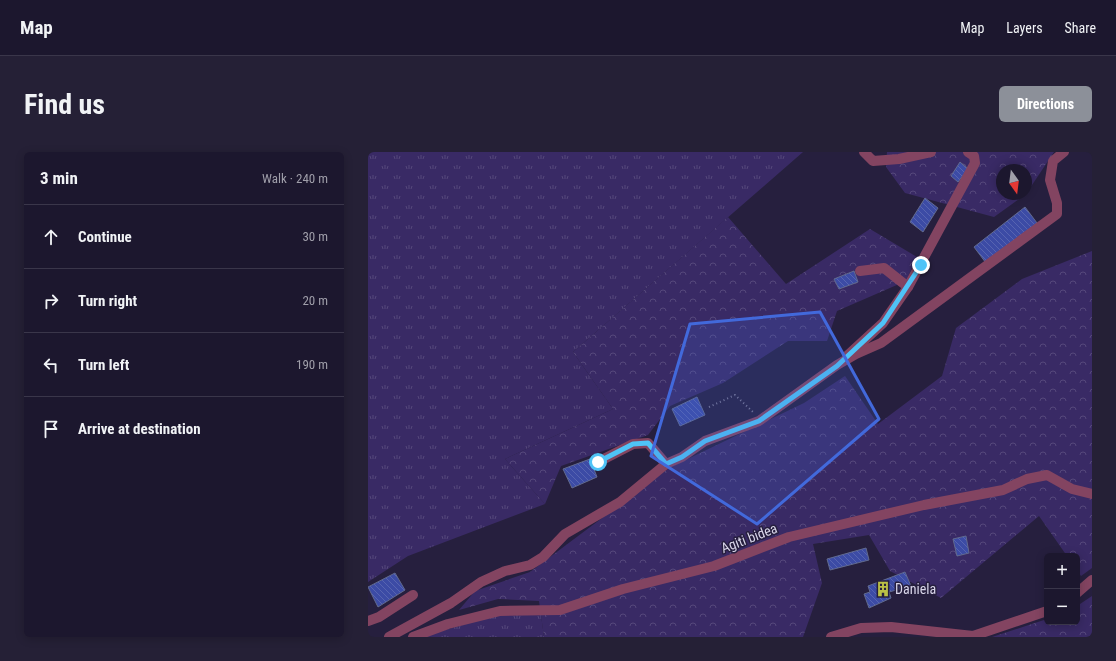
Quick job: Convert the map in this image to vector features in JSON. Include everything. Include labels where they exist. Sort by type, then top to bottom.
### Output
[{"type":"street","points":[[864,152],[873,161],[899,159],[931,152]]},
{"type":"street","points":[[837,366],[883,323],[908,287],[975,163],[974,156],[968,152]]},
{"type":"street","points":[[389,637],[451,603],[481,582],[505,571],[530,565],[543,557],[565,534],[620,502],[666,464],[682,457],[705,441],[759,421],[837,366],[856,354],[880,343],[1057,214],[1057,203],[1050,180],[1053,161],[1064,152]]},
{"type":"street","points":[[860,271],[884,268],[908,287]]},
{"type":"street","points":[[598,462],[633,444],[648,443],[666,464]]},
{"type":"street","name":"Agiti bidea","points":[[413,637],[448,624],[500,611],[560,610],[623,589],[714,566],[789,537],[917,507],[1003,490],[1027,479],[1047,475],[1072,488],[1092,494]]},
{"type":"street","points":[[1080,590],[1092,580]]},
{"type":"street","points":[[368,622],[379,617],[413,595]]},
{"type":"street","points":[[831,637],[861,628],[891,627],[973,636],[1044,612]]},
{"type":"path","points":[[709,407],[735,395],[748,405],[759,421]]},
{"type":"highlighted area","points":[[820,312],[879,419],[757,524],[651,456],[690,324]]},
{"type":"green space","points":[[368,152],[803,152],[573,352],[613,409],[505,459],[545,504],[408,556],[368,582]]},
{"type":"green space","points":[[887,152],[1054,152],[1032,185],[1032,164],[996,164],[996,200],[1018,200],[994,217],[905,193],[886,167]]},
{"type":"green space","points":[[728,217],[786,284],[870,229],[917,257],[906,281],[837,311],[827,341],[788,341],[723,383],[670,406],[648,435],[561,466],[545,504],[505,459],[613,409],[573,352]]},
{"type":"green space","points":[[1092,251],[1092,568],[1081,576],[1080,553],[1065,553],[1039,516],[941,598],[890,571],[869,535],[813,544],[822,583],[803,637],[544,637],[539,601],[498,599],[459,610],[475,591],[530,572],[669,468],[804,403],[845,376],[878,424],[942,376],[956,328],[1022,279]]},
{"type":"green space","points":[[1092,596],[1092,637],[992,637],[1044,620],[1044,625],[1080,625],[1080,604]]},
{"type":"green space","points":[[500,614],[541,615],[544,637],[421,637]]},
{"type":"building","points":[[960,162],[968,169],[958,182],[951,176]]},
{"type":"building","points":[[925,198],[938,208],[923,232],[910,222]]},
{"type":"building","points":[[1025,207],[1037,223],[986,263],[974,247]]},
{"type":"building","points":[[854,271],[858,282],[839,289],[834,279]]},
{"type":"building","points":[[697,397],[705,415],[680,426],[672,409]]},
{"type":"building","points":[[590,459],[597,477],[572,488],[563,469]]},
{"type":"building","points":[[966,536],[969,553],[957,556],[953,539]]},
{"type":"building","points":[[866,548],[869,560],[830,570],[827,559]]},
{"type":"building","name":"Daniela","points":[[905,572],[911,586],[889,592],[891,598],[869,608],[864,594],[870,592],[868,586]]},
{"type":"building","points":[[395,573],[405,590],[378,607],[368,587]]},
{"type":"place","name":"Daniela","points":[[883,589]]},
{"type":"route","points":[[598,462],[633,444],[648,443],[666,464],[682,457],[705,441],[759,421],[837,366],[883,323],[921,265]]}]
